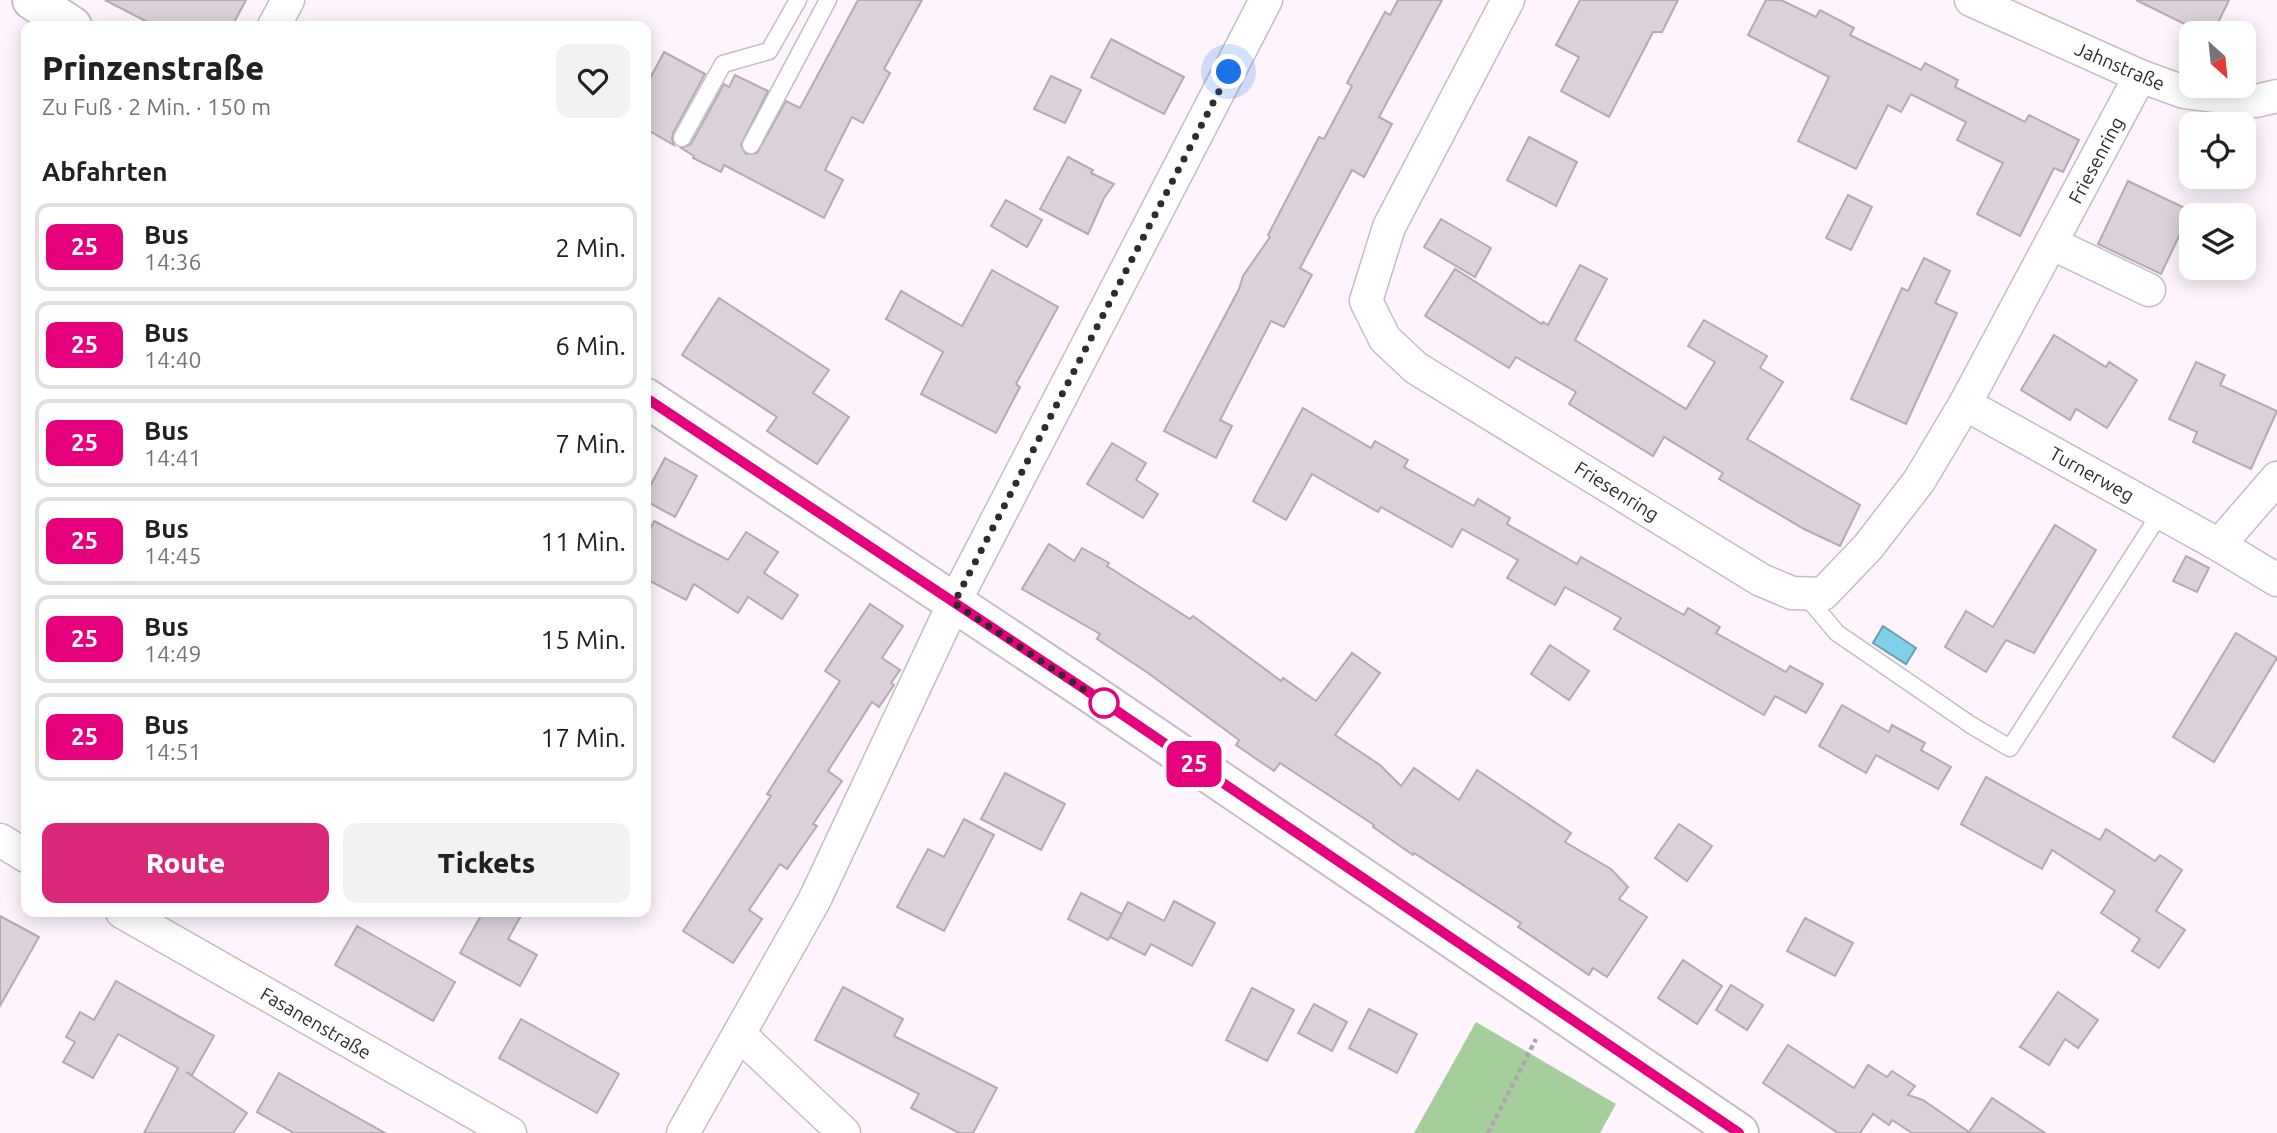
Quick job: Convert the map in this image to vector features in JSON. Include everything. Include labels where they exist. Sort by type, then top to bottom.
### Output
[{"type":"street","points":[[32,0],[64,21]]},
{"type":"street","points":[[277,21],[288,0]]},
{"type":"street","points":[[683,1133],[814,901],[954,603],[1266,0]]},
{"type":"street","name":"Friesenring","points":[[1508,0],[1389,228],[1366,301],[1385,340],[1416,368],[1761,580],[1792,593],[1823,594],[1868,547],[1919,481],[1965,404],[2140,76]]},
{"type":"street","name":"Jahnstraße","points":[[1972,0],[2140,76],[2184,92],[2256,102],[2277,96]]},
{"type":"street","points":[[2051,243],[2149,290]]},
{"type":"street","points":[[651,401],[1739,1133]]},
{"type":"street","name":"Turnerweg","points":[[1965,404],[2277,580]]},
{"type":"street","points":[[2219,545],[2277,478]]},
{"type":"street","points":[[0,841],[21,853]]},
{"type":"street","name":"Fasanenstraße","points":[[131,917],[510,1133]]},
{"type":"street","points":[[739,1034],[844,1133]]},
{"type":"lane","points":[[682,138],[723,64],[769,51],[798,0]]},
{"type":"lane","points":[[751,145],[828,0]]},
{"type":"lane","points":[[1803,593],[1837,633],[2010,748],[2161,513]]},
{"type":"path","points":[[1488,1133],[1553,1007]]},
{"type":"green space","points":[[1476,1022],[1616,1104],[1600,1133],[1414,1133]]},
{"type":"water","points":[[1883,626],[1916,648],[1906,664],[1873,643]]},
{"type":"building","points":[[105,0],[246,0],[235,21],[145,21]]},
{"type":"building","points":[[858,0],[922,0],[884,69],[890,73],[863,123],[852,117],[825,170],[843,180],[824,218],[724,165],[721,172],[693,158],[694,156],[681,148],[691,144],[724,84],[729,87],[735,75],[768,91],[741,145],[746,154],[757,153],[786,101],[800,108]]},
{"type":"building","points":[[1398,0],[1442,0],[1379,117],[1392,124],[1364,177],[1352,170],[1300,268],[1312,275],[1284,327],[1271,321],[1220,420],[1232,426],[1216,458],[1164,431],[1239,289],[1243,276],[1270,237],[1268,235],[1319,137],[1324,139],[1352,86],[1347,83],[1385,12],[1390,15]]},
{"type":"building","points":[[1580,0],[1678,0],[1662,32],[1653,32],[1609,117],[1561,91],[1579,57],[1556,45]]},
{"type":"building","points":[[1766,0],[1781,0],[1816,17],[1820,10],[1854,28],[1850,35],[1921,70],[1925,63],[1958,80],[1955,87],[2025,122],[2029,115],[2079,140],[2063,172],[2054,168],[2020,236],[1977,214],[2003,163],[1957,140],[1966,122],[1911,94],[1901,112],[1888,105],[1856,169],[1798,141],[1829,77],[1748,35]]},
{"type":"building","points":[[2136,0],[2229,0],[2219,21],[2179,21]]},
{"type":"building","points":[[1111,39],[1184,77],[1164,114],[1091,77]]},
{"type":"building","points":[[664,52],[705,74],[673,133],[674,145],[651,132],[651,77]]},
{"type":"building","points":[[1051,76],[1081,90],[1065,123],[1034,109]]},
{"type":"building","points":[[1529,137],[1577,162],[1556,206],[1507,180]]},
{"type":"building","points":[[1068,157],[1093,170],[1091,173],[1114,184],[1104,198],[1088,234],[1040,209]]},
{"type":"building","points":[[2128,181],[2179,205],[2179,236],[2161,274],[2098,244]]},
{"type":"building","points":[[1848,195],[1872,207],[1851,250],[1826,238]]},
{"type":"building","points":[[1006,200],[1042,220],[1027,247],[991,226]]},
{"type":"building","points":[[1441,219],[1491,248],[1475,277],[1424,247]]},
{"type":"building","points":[[1924,258],[1950,271],[1935,303],[1957,313],[1906,424],[1851,399],[1902,288],[1908,291]]},
{"type":"building","points":[[1580,265],[1607,279],[1575,340],[1686,409],[1715,362],[1688,346],[1704,320],[1767,356],[1760,368],[1783,382],[1747,439],[1860,505],[1840,546],[1804,529],[1719,479],[1723,473],[1664,437],[1653,456],[1569,404],[1576,392],[1516,357],[1509,368],[1425,316],[1455,269],[1542,324],[1543,322],[1548,325]]},
{"type":"building","points":[[992,270],[1058,307],[1016,384],[1020,387],[996,433],[921,394],[943,352],[886,319],[901,291],[962,326]]},
{"type":"building","points":[[719,298],[829,370],[813,393],[849,417],[817,464],[767,431],[777,417],[682,355]]},
{"type":"building","points":[[2054,335],[2106,367],[2109,362],[2137,380],[2107,428],[2076,409],[2070,420],[2021,390]]},
{"type":"building","points":[[2196,362],[2225,375],[2220,385],[2277,411],[2251,469],[2193,442],[2197,432],[2169,419]]},
{"type":"building","points":[[1303,408],[1371,448],[1375,441],[1408,460],[1404,467],[1474,506],[1478,499],[1510,518],[1507,524],[1577,564],[1581,557],[1684,615],[1688,608],[1720,627],[1716,633],[1786,672],[1790,666],[1823,684],[1806,713],[1775,696],[1764,715],[1614,629],[1621,618],[1565,587],[1555,605],[1507,578],[1518,560],[1462,529],[1452,547],[1381,507],[1378,512],[1312,474],[1286,520],[1253,501]]},
{"type":"building","points":[[1112,443],[1146,463],[1136,480],[1158,494],[1143,518],[1087,484]]},
{"type":"building","points":[[665,458],[697,476],[675,517],[651,504],[651,485]]},
{"type":"building","points":[[654,521],[728,560],[746,532],[778,552],[764,573],[798,595],[782,619],[748,597],[738,613],[694,584],[686,600],[651,582],[651,527]]},
{"type":"building","points":[[2055,525],[2096,550],[2034,653],[2006,640],[1986,672],[1945,647],[1966,611],[1993,627]]},
{"type":"building","points":[[1049,544],[1074,561],[1082,548],[1109,563],[1107,566],[1190,619],[1193,616],[1281,681],[1283,678],[1316,701],[1352,653],[1380,673],[1335,735],[1380,765],[1401,786],[1414,768],[1459,800],[1477,770],[1571,833],[1565,842],[1611,869],[1628,887],[1619,899],[1647,917],[1607,977],[1593,968],[1589,975],[1518,927],[1521,923],[1414,853],[1413,855],[1373,827],[1374,825],[1280,763],[1274,771],[1236,745],[1239,740],[1097,639],[1100,634],[1022,589]]},
{"type":"building","points":[[2186,556],[2209,568],[2197,592],[2173,581]]},
{"type":"building","points":[[870,604],[903,626],[882,658],[900,670],[891,683],[894,685],[879,707],[872,702],[828,771],[842,781],[813,824],[817,826],[787,869],[780,864],[749,910],[762,919],[733,963],[683,931],[771,796],[767,794],[840,681],[825,671]]},
{"type":"building","points":[[2236,633],[2277,658],[2214,762],[2173,737]]},
{"type":"building","points":[[1550,645],[1589,671],[1569,700],[1531,674]]},
{"type":"building","points":[[1842,705],[1889,732],[1892,725],[1925,743],[1921,750],[1951,767],[1938,789],[1876,755],[1866,773],[1819,746]]},
{"type":"building","points":[[1005,773],[1065,804],[1041,850],[981,819]]},
{"type":"building","points":[[1986,777],[2100,840],[2106,829],[2155,861],[2160,855],[2182,870],[2156,911],[2185,930],[2159,968],[2132,951],[2140,939],[2101,913],[2115,891],[2052,850],[2042,869],[1961,824]]},
{"type":"building","points":[[964,819],[994,835],[944,931],[897,907],[928,849],[944,857]]},
{"type":"building","points":[[1679,824],[1712,846],[1687,881],[1655,858]]},
{"type":"building","points":[[1081,893],[1122,914],[1108,940],[1068,919]]},
{"type":"building","points":[[1174,901],[1215,923],[1192,966],[1151,944],[1145,955],[1110,937],[1128,902],[1164,921]]},
{"type":"building","points":[[0,916],[39,937],[0,1006]]},
{"type":"building","points":[[480,917],[520,917],[508,939],[537,955],[520,986],[460,953]]},
{"type":"building","points":[[1805,918],[1853,943],[1835,976],[1787,951]]},
{"type":"building","points":[[357,926],[455,982],[433,1021],[335,965]]},
{"type":"building","points":[[1683,960],[1722,986],[1697,1024],[1658,998]]},
{"type":"building","points":[[116,981],[214,1036],[192,1075],[186,1072],[247,1113],[233,1133],[144,1133],[178,1068],[118,1034],[93,1078],[63,1062],[75,1042],[66,1037],[80,1012],[94,1020]]},
{"type":"building","points":[[1731,985],[1763,1005],[1747,1030],[1716,1010]]},
{"type":"building","points":[[843,987],[903,1019],[894,1036],[997,1088],[973,1133],[959,1133],[911,1108],[919,1094],[815,1040]]},
{"type":"building","points":[[1252,988],[1294,1010],[1267,1061],[1226,1040]]},
{"type":"building","points":[[2058,992],[2098,1020],[2078,1048],[2065,1039],[2049,1065],[2020,1047]]},
{"type":"building","points":[[1314,1004],[1347,1022],[1332,1051],[1298,1033]]},
{"type":"building","points":[[1369,1009],[1417,1034],[1397,1073],[1349,1048]]},
{"type":"building","points":[[521,1019],[619,1074],[597,1113],[499,1058]]},
{"type":"building","points":[[1788,1045],[1854,1088],[1868,1065],[1887,1077],[1892,1071],[1915,1086],[1908,1095],[1923,1100],[1969,1132],[1992,1098],[2045,1133],[1912,1133],[1892,1120],[1889,1125],[1873,1114],[1860,1133],[1838,1133],[1763,1083]]},
{"type":"building","points":[[279,1073],[385,1133],[294,1133],[257,1112]]},
{"type":"bus line","name":"25","points":[[651,401],[1083,688],[1739,1133]]},
{"type":"route","points":[[1104,703],[954,603],[1229,72]]}]
